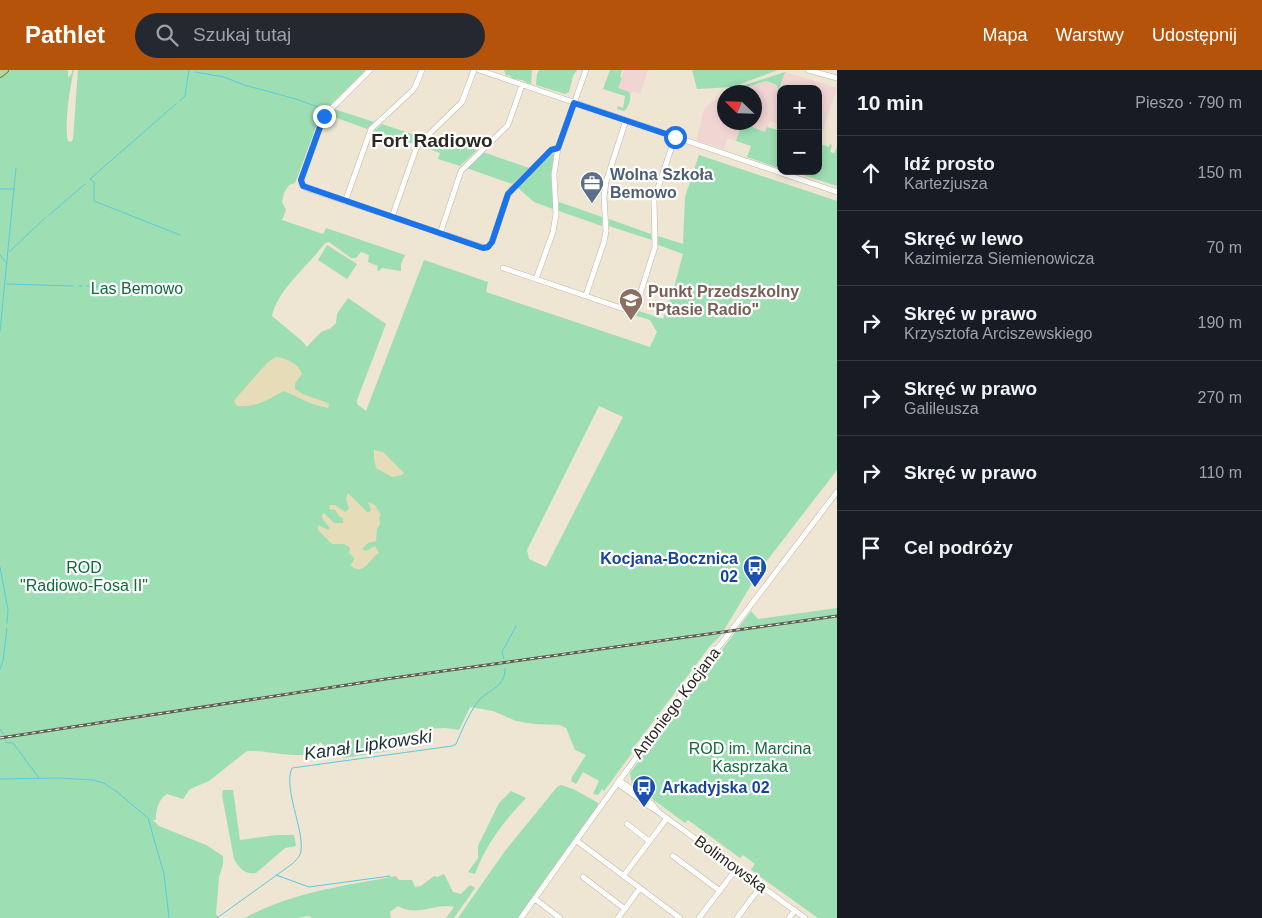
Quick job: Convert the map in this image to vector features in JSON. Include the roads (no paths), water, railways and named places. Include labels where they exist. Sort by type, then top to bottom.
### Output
[{"type":"main road","points":[[0,74],[5,70]]},
{"type":"street","points":[[370,70],[324,116],[301,180],[301,184],[306,188],[485,248],[492,242],[511,190],[551,150],[558,148]]},
{"type":"street","points":[[345,202],[371,129],[413,90],[422,70]]},
{"type":"street","points":[[392,217],[417,146],[462,102],[474,70]]},
{"type":"street","points":[[479,70],[497,73],[522,85],[837,192]]},
{"type":"street","points":[[536,279],[553,232],[556,214],[554,174],[558,148],[586,70]]},
{"type":"street","points":[[808,70],[837,78]]},
{"type":"street","points":[[440,234],[461,171],[508,124],[522,85]]},
{"type":"street","points":[[586,295],[604,242],[606,231],[604,197],[606,182],[626,120]]},
{"type":"street","points":[[503,268],[624,309],[636,307],[655,247],[654,200],[675,137]]},
{"type":"street","name":"Antoniego Kocjana","points":[[521,918],[668,715],[707,657],[730,631],[837,492]]},
{"type":"street","name":"Bolimowska","points":[[618,782],[806,918]]},
{"type":"street","points":[[624,875],[667,818]]},
{"type":"street","points":[[627,824],[649,841]]},
{"type":"street","points":[[577,840],[680,918]]},
{"type":"street","points":[[673,856],[720,891]]},
{"type":"street","points":[[699,918],[737,868]]},
{"type":"street","points":[[583,877],[625,909]]},
{"type":"street","points":[[737,918],[761,886]]},
{"type":"street","points":[[618,918],[640,888]]},
{"type":"street","points":[[535,899],[560,918]]},
{"type":"street","points":[[789,918],[795,910]]},
{"type":"waterway","points":[[180,101],[185,96],[189,70]]},
{"type":"waterway","points":[[195,72],[224,77],[244,85],[318,107]]},
{"type":"waterway","points":[[176,104],[90,179],[94,182],[94,201],[180,235]]},
{"type":"waterway","points":[[0,331],[16,168]]},
{"type":"waterway","points":[[49,215],[85,184]]},
{"type":"waterway","points":[[0,189],[14,189]]},
{"type":"waterway","points":[[9,252],[45,218]]},
{"type":"waterway","points":[[0,255],[7,264]]},
{"type":"waterway","points":[[6,284],[73,286]]},
{"type":"waterway","points":[[87,286],[103,287]]},
{"type":"waterway","points":[[0,567],[8,610],[7,623]]},
{"type":"waterway","name":"Kanał Lipkowski","points":[[504,659],[502,652],[516,626]]},
{"type":"waterway","points":[[0,669],[3,661],[7,628]]},
{"type":"waterway","name":"Kanał Lipkowski","points":[[217,918],[292,864],[300,855],[300,832],[290,786],[292,768],[452,746],[456,744],[476,704],[502,681],[505,668]]},
{"type":"waterway","points":[[0,729],[4,735]]},
{"type":"waterway","points":[[5,739],[7,743],[13,743],[39,778]]},
{"type":"waterway","name":"Kanał Lipkowski","points":[[0,779],[59,778],[93,780],[104,783],[117,792],[148,818],[164,874],[169,918]]},
{"type":"waterway","points":[[276,875],[309,887],[390,876]]},
{"type":"railway","points":[[0,738],[386,679],[837,616]]},
{"type":"place","name":"Wolna Szkoła Bemowo","points":[[592,204]]},
{"type":"place","name":"Punkt Przedszkolny \"Ptasie Radio\"","points":[[631,321]]},
{"type":"place","name":"Kocjana-Bocznica 02","points":[[755,588]]},
{"type":"place","name":"Arkadyjska 02","points":[[644,808]]},
{"type":"district","name":"Fort Radiowo","points":[[432,140]]},
{"type":"park label","name":"Las Bemowo","points":[[137,288]]},
{"type":"park label","name":"ROD \"Radiowo-Fosa II\"","points":[[84,576]]},
{"type":"park label","name":"ROD im. Marcina Kasprzaka","points":[[750,757]]}]
